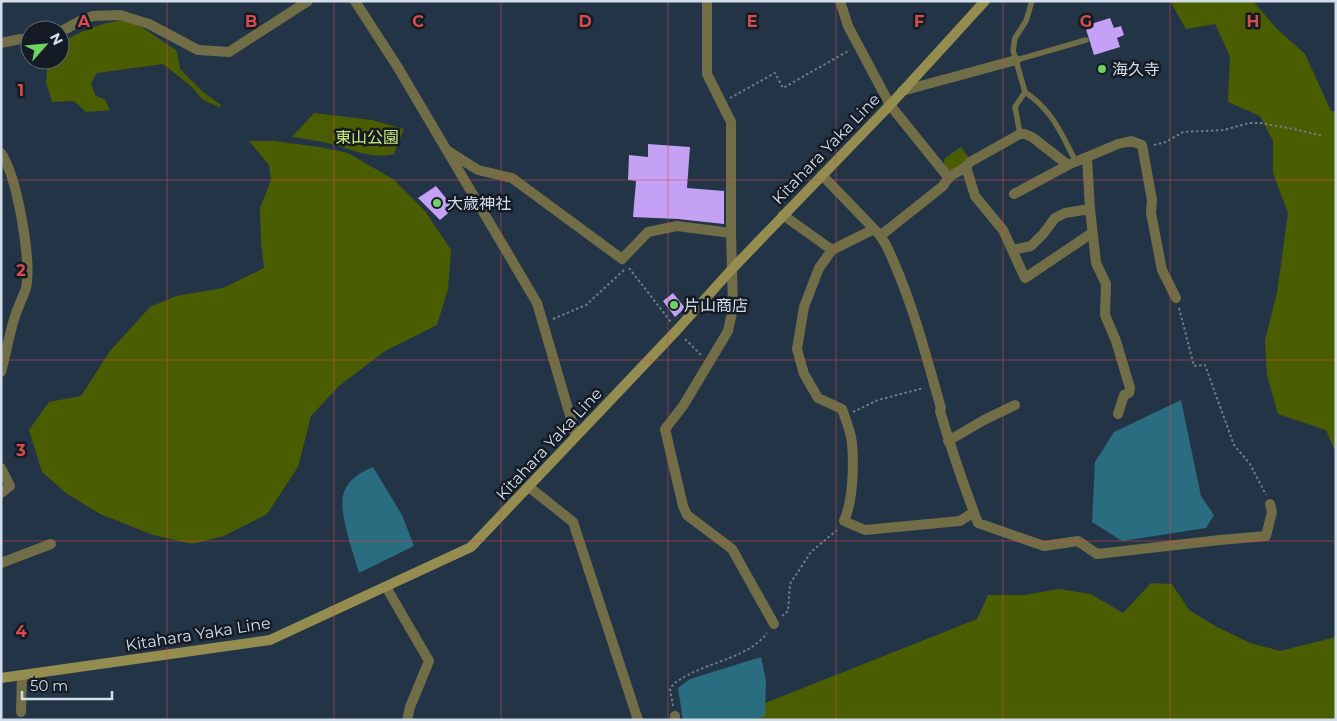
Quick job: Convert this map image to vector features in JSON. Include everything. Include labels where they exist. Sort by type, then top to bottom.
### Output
[{"type":"main road","name":"Kitahara Yaka Line","points":[[1,678],[270,640],[471,547],[677,330],[783,215],[890,105],[985,1]]},
{"type":"street","points":[[70,27],[88,18],[120,15],[149,24],[198,50],[229,52],[308,1]]},
{"type":"street","points":[[355,1],[397,66],[537,303],[576,436]]},
{"type":"street","points":[[707,1],[707,74],[731,122],[730,233],[733,308],[728,331],[683,406],[664,429],[683,506],[687,515],[732,549],[774,624]]},
{"type":"street","points":[[840,1],[848,26],[890,105],[948,177]]},
{"type":"street","points":[[1,43],[20,39]]},
{"type":"street","points":[[902,91],[1016,60]]},
{"type":"street","points":[[974,512],[960,521],[865,530],[844,521],[847,514],[851,482],[852,442],[842,409],[818,398],[804,374],[797,349],[804,308],[819,268],[832,250],[877,233],[944,186],[948,177],[966,167],[970,162],[1020,134],[1032,137],[1072,164]]},
{"type":"street","points":[[1014,194],[1072,164],[1118,144],[1131,141],[1142,145],[1152,200],[1151,213],[1162,270],[1176,298]]},
{"type":"street","points":[[447,151],[478,170],[512,178],[622,259],[648,232],[677,226],[730,233]]},
{"type":"street","points":[[1,154],[5,160],[14,190],[28,266],[26,287],[15,317],[1,372]]},
{"type":"street","points":[[1087,158],[1096,263],[1106,284],[1106,315],[1130,388],[1129,393],[1124,395],[1118,414]]},
{"type":"street","points":[[966,167],[975,196],[1003,230],[1025,278],[1092,233]]},
{"type":"street","points":[[822,175],[877,233],[907,292],[934,384],[948,441],[978,523],[1044,546],[1078,540],[1097,554],[1266,536],[1272,512],[1270,504]]},
{"type":"street","points":[[1013,250],[1031,246],[1043,234],[1054,218],[1076,210],[1090,209]]},
{"type":"street","points":[[783,215],[832,250]]},
{"type":"street","points":[[948,441],[1015,404]]},
{"type":"street","points":[[1,468],[10,486],[1,493]]},
{"type":"street","points":[[529,487],[573,522],[638,720]]},
{"type":"street","points":[[1,563],[51,544]]},
{"type":"street","points":[[386,587],[429,662],[410,707],[407,720]]},
{"type":"street","points":[[22,675],[22,712]]},
{"type":"lane","points":[[1032,1],[1026,21],[1016,38],[1013,50],[1025,92],[1045,108],[1052,117],[1072,164]]},
{"type":"lane","points":[[1016,60],[1086,40]]},
{"type":"lane","points":[[1020,134],[1015,107],[1025,92]]},
{"type":"path","points":[[721,103],[775,73],[783,88],[858,45]]},
{"type":"path","points":[[1142,145],[1159,145],[1183,132],[1224,130],[1249,123],[1280,126],[1323,136]]},
{"type":"path","points":[[543,323],[586,305],[628,267],[677,330],[708,363]]},
{"type":"path","points":[[1176,298],[1194,366],[1205,365],[1234,444],[1250,464],[1270,504]]},
{"type":"path","points":[[844,416],[878,400],[934,384]]},
{"type":"path","points":[[675,718],[670,688],[674,682],[704,666],[750,650],[762,640],[774,624],[788,611],[790,584],[810,552],[836,531],[844,521]]},
{"type":"green space","points":[[1170,1],[1253,1],[1276,28],[1305,54],[1331,111],[1336,111],[1336,453],[1326,430],[1278,414],[1267,375],[1265,340],[1277,293],[1288,213],[1273,173],[1273,141],[1260,116],[1228,102],[1230,56],[1215,24],[1186,29]]},
{"type":"green space","points":[[122,20],[143,28],[177,51],[180,69],[203,92],[221,105],[219,107],[203,100],[191,86],[163,64],[97,73],[91,83],[95,95],[105,100],[110,110],[86,112],[74,101],[52,102],[46,82],[47,70],[70,70],[70,38],[90,28]]},
{"type":"green space","name":"東山公園","points":[[314,113],[372,120],[404,129],[394,154],[377,156],[323,142],[292,137]]},
{"type":"green space","points":[[249,141],[274,141],[348,153],[393,179],[425,211],[451,250],[448,289],[437,325],[385,351],[339,386],[311,416],[298,467],[267,514],[224,536],[192,544],[153,535],[100,514],[66,493],[42,472],[29,430],[49,402],[81,396],[110,351],[150,307],[176,296],[223,288],[264,268],[260,208],[271,180],[269,165]]},
{"type":"green space","points":[[961,147],[969,158],[953,172],[943,166],[945,158]]},
{"type":"green space","points":[[1151,583],[1172,584],[1189,610],[1217,627],[1250,643],[1280,651],[1336,637],[1336,720],[722,720],[977,619],[988,595],[1024,595],[1059,589],[1091,594],[1123,613]]},
{"type":"water","points":[[1181,400],[1201,496],[1214,515],[1206,528],[1122,541],[1092,522],[1095,462],[1114,432]]},
{"type":"water","points":[[373,467],[402,515],[414,546],[359,573],[344,521],[342,500],[346,488],[352,480]]},
{"type":"water","points":[[761,657],[766,680],[765,716],[752,720],[683,720],[678,688],[690,679]]},
{"type":"building","points":[[1110,18],[1114,28],[1121,26],[1124,35],[1117,38],[1120,47],[1094,55],[1085,26]]},
{"type":"building","points":[[648,144],[690,147],[687,188],[724,191],[724,224],[633,217],[636,181],[628,180],[629,155],[648,157]]},
{"type":"building","name":"大歳神社","points":[[436,186],[454,208],[440,220],[418,198]]},
{"type":"building","name":"片山商店","points":[[673,293],[685,308],[675,317],[663,301]]},
{"type":"place","name":"海久寺","points":[[1102,69]]},
{"type":"place","name":"大歳神社","points":[[437,203]]},
{"type":"place","name":"片山商店","points":[[674,305]]}]
